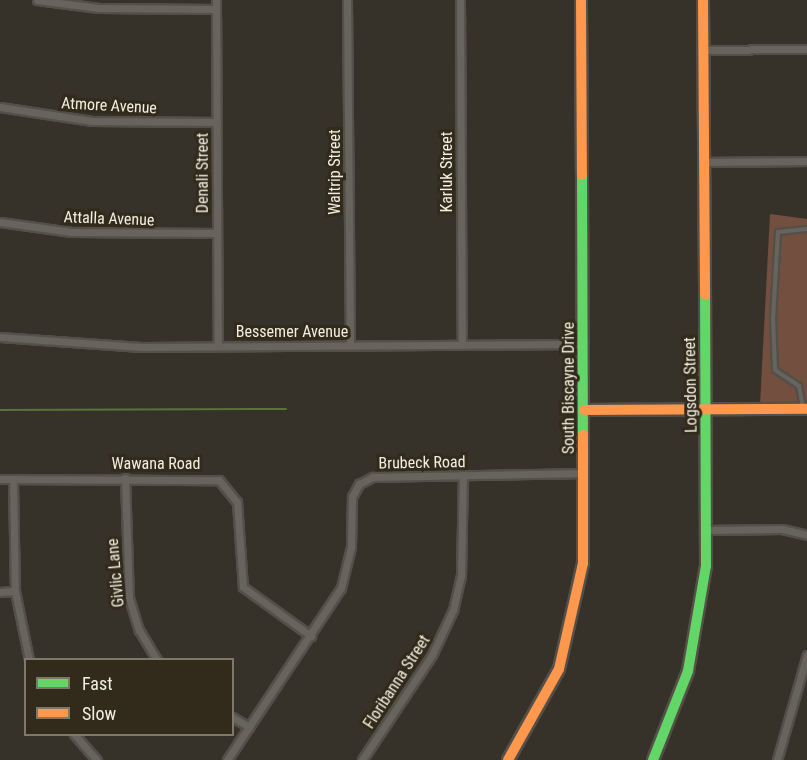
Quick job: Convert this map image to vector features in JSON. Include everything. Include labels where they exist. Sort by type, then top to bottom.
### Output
[{"type":"street","points":[[37,0],[98,8],[216,9]]},
{"type":"street","name":"Denali Street","points":[[216,0],[218,346]]},
{"type":"street","name":"Waltrip Street","points":[[347,0],[350,345]]},
{"type":"street","name":"Karluk Street","points":[[460,0],[462,344]]},
{"type":"street","name":"South Biscayne Drive","points":[[508,760],[542,704],[568,645],[583,563],[581,0]]},
{"type":"street","name":"Logsdon Street","points":[[653,760],[696,642],[707,530],[703,0]]},
{"type":"street","points":[[703,50],[807,50]]},
{"type":"street","name":"Atmore Avenue","points":[[0,106],[92,121],[217,122]]},
{"type":"street","points":[[705,162],[807,161]]},
{"type":"street","name":"Attalla Avenue","points":[[0,222],[71,232],[217,233]]},
{"type":"street","name":"Bessemer Avenue","points":[[0,337],[76,345],[584,344]]},
{"type":"street","points":[[584,410],[805,409]]},
{"type":"street","name":"Brubeck Road","points":[[227,760],[311,636],[346,574],[352,497],[359,484],[373,477],[584,473]]},
{"type":"street","name":"Floribanna Street","points":[[362,760],[432,655],[453,610],[461,576],[464,475]]},
{"type":"street","name":"Givlic Lane","points":[[125,478],[129,598],[156,658]]},
{"type":"street","name":"Wawana Road","points":[[0,479],[210,478],[227,484],[237,502],[243,586],[311,636]]},
{"type":"street","points":[[13,480],[15,591],[29,658]]},
{"type":"street","points":[[707,530],[782,529],[807,535]]},
{"type":"street","points":[[0,592],[15,591]]},
{"type":"street","points":[[777,760],[807,656]]},
{"type":"street","points":[[234,718],[249,728]]},
{"type":"street","points":[[75,736],[97,760]]},
{"type":"lane","points":[[805,409],[799,386],[775,370],[773,318],[778,232],[807,229]]},
{"type":"shaded area","points":[[770,214],[807,219],[807,405],[760,405]]},
{"type":"waterway","points":[[0,410],[286,409]]},
{"type":"traffic: fast","points":[[582,175],[583,435]]},
{"type":"traffic: fast","points":[[653,760],[688,671],[706,566],[705,295]]},
{"type":"traffic: slow","points":[[581,0],[582,175]]},
{"type":"traffic: slow","points":[[703,0],[705,295]]},
{"type":"traffic: slow","points":[[584,410],[807,409]]},
{"type":"traffic: slow","points":[[508,760],[559,669],[583,563],[583,435]]}]
